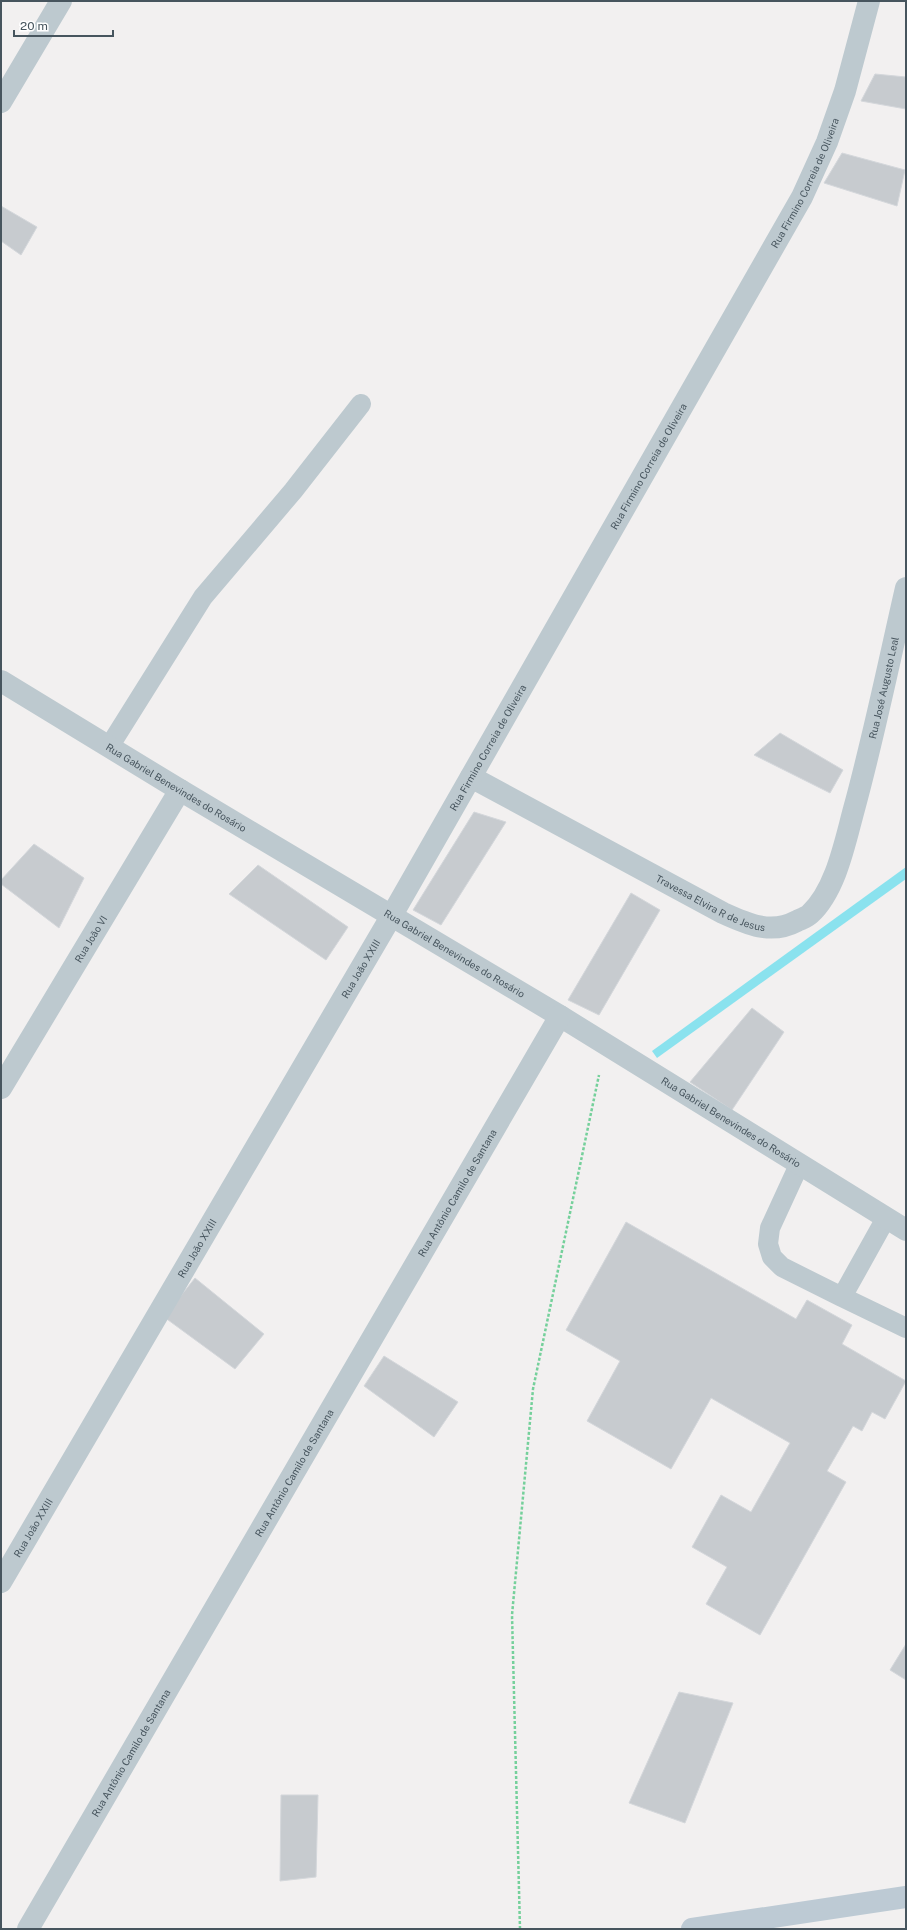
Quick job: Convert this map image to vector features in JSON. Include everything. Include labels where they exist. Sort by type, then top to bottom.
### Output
[{"type":"main road","points":[[692,1929],[906,1897]]},
{"type":"street","points":[[1,102],[61,1]]},
{"type":"street","name":"Rua Firmino Correia de Oliveira","points":[[392,915],[802,197],[827,142],[845,91],[869,1]]},
{"type":"street","name":"Rua José Augusto Leal","points":[[866,765],[906,588]]},
{"type":"street","name":"Rua Gabriel Benevindes do Rosário","points":[[1,681],[180,790],[560,1016],[906,1230]]},
{"type":"street","name":"Travessa Elvira R de Jesus","points":[[471,778],[723,913],[749,925],[772,929],[790,925],[810,914],[824,896],[838,864],[866,765]]},
{"type":"street","name":"Rua João VI","points":[[1,1088],[180,790]]},
{"type":"street","name":"Rua João XXIII","points":[[1,1582],[392,915]]},
{"type":"street","name":"Rua Antônio Camilo de Santana","points":[[28,1929],[560,1016]]},
{"type":"lane","points":[[110,747],[203,597],[293,491],[361,404]]},
{"type":"lane","points":[[799,1165],[770,1228],[768,1244],[772,1257],[782,1267],[906,1328]]},
{"type":"lane","points":[[842,1297],[886,1218]]},
{"type":"path","points":[[520,1929],[512,1615],[533,1389],[606,1045]]},
{"type":"water","points":[[906,867],[906,879],[657,1058],[652,1051]]},
{"type":"building","points":[[875,74],[906,77],[906,109],[861,101]]},
{"type":"building","points":[[842,153],[905,170],[897,206],[824,183]]},
{"type":"building","points":[[1,206],[37,227],[21,255],[1,241]]},
{"type":"building","points":[[780,733],[843,770],[830,793],[754,755]]},
{"type":"building","points":[[474,812],[506,822],[441,925],[413,910]]},
{"type":"building","points":[[34,844],[84,878],[59,928],[1,884],[1,880]]},
{"type":"building","points":[[258,865],[348,927],[326,960],[229,894]]},
{"type":"building","points":[[631,893],[660,910],[599,1015],[568,1000]]},
{"type":"building","points":[[752,1008],[784,1032],[732,1110],[690,1082]]},
{"type":"building","points":[[626,1222],[796,1319],[807,1300],[852,1325],[842,1344],[906,1381],[885,1419],[872,1412],[862,1431],[853,1426],[827,1471],[846,1482],[760,1635],[706,1604],[727,1567],[692,1547],[721,1495],[751,1512],[790,1443],[711,1398],[671,1469],[587,1421],[620,1361],[566,1330]]},
{"type":"building","points":[[195,1278],[264,1334],[235,1369],[164,1317]]},
{"type":"building","points":[[384,1356],[458,1402],[434,1437],[364,1386]]},
{"type":"building","points":[[906,1644],[906,1680],[890,1670]]},
{"type":"building","points":[[679,1692],[733,1703],[685,1823],[629,1803]]},
{"type":"building","points":[[281,1795],[318,1795],[316,1877],[280,1881]]}]
